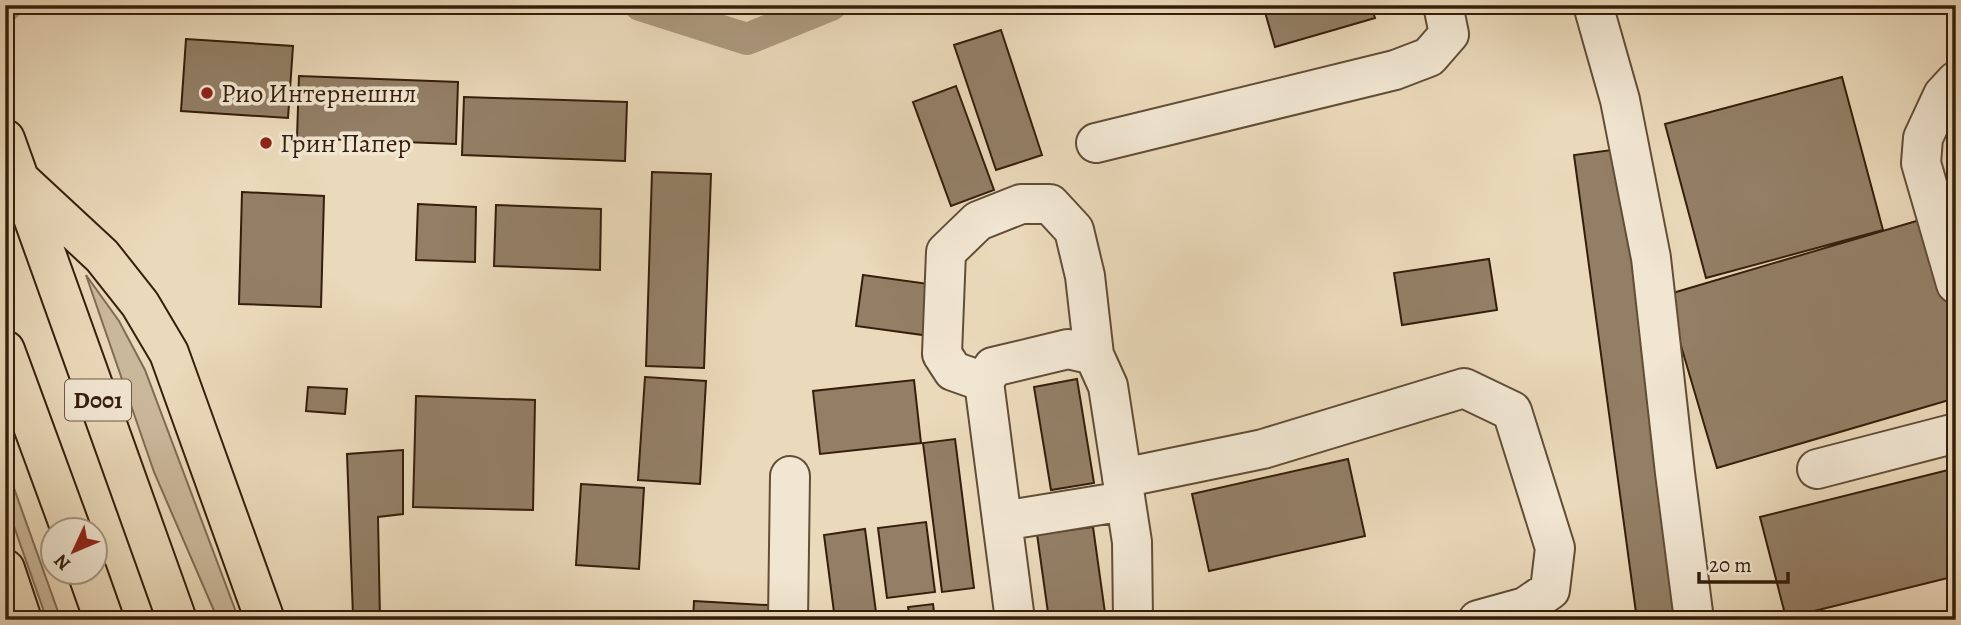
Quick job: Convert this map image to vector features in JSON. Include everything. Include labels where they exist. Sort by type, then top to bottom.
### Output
[{"type":"highway","points":[[5,139],[19,179],[102,256],[140,304],[169,353],[265,620]]},
{"type":"highway","name":"D001","points":[[19,179],[177,620]]},
{"type":"highway","name":"D001","points":[[5,350],[66,516]]},
{"type":"highway","points":[[5,569],[22,620]]},
{"type":"highway","points":[[92,586],[104,620]]},
{"type":"lane","points":[[1096,143],[1395,70],[1429,57],[1448,34],[1443,5]]},
{"type":"lane","points":[[1592,5],[1620,100],[1651,258],[1694,620]]},
{"type":"lane","points":[[1956,81],[1943,95],[1923,138],[1921,163],[1956,284]]},
{"type":"lane","points":[[984,382],[953,371],[942,354],[946,252],[978,221],[1021,204],[1049,204],[1074,230],[1085,275],[1094,355],[1108,386],[1132,542],[1133,620]]},
{"type":"lane","points":[[1015,620],[984,382],[993,367],[1068,349],[1094,355]]},
{"type":"lane","points":[[1002,521],[1263,449],[1464,388],[1512,411],[1555,548],[1550,590],[1525,607],[1478,620]]},
{"type":"lane","points":[[1817,469],[1956,433]]},
{"type":"lane","points":[[788,620],[790,476]]},
{"type":"shaded area","points":[[86,275],[119,321],[145,370],[239,620],[218,620],[154,472]]},
{"type":"shaded area","points":[[5,463],[38,556],[38,586],[49,586],[61,620],[47,620],[5,501]]},
{"type":"building","points":[[1263,5],[1371,5],[1375,18],[1275,47]]},
{"type":"building","points":[[1001,30],[1042,155],[996,170],[954,45]]},
{"type":"building","points":[[186,39],[293,46],[288,118],[181,111]]},
{"type":"building","points":[[299,76],[458,82],[456,144],[297,138]]},
{"type":"building","points":[[1842,77],[1883,230],[1706,278],[1665,124]]},
{"type":"building","points":[[956,86],[994,190],[951,206],[913,102]]},
{"type":"building","points":[[464,97],[627,102],[625,161],[462,155]]},
{"type":"building","points":[[1619,149],[1682,620],[1637,620],[1574,155]]},
{"type":"building","points":[[652,172],[711,174],[704,368],[646,366]]},
{"type":"building","points":[[242,192],[324,196],[321,307],[239,304]]},
{"type":"building","points":[[418,204],[476,207],[475,262],[416,260]]},
{"type":"building","points":[[496,205],[601,209],[600,270],[494,266]]},
{"type":"building","points":[[1930,217],[1956,304],[1956,398],[1717,468],[1666,295]]},
{"type":"building","points":[[1489,259],[1497,310],[1402,325],[1394,273]]},
{"type":"building","points":[[863,275],[929,284],[923,335],[856,326]]},
{"type":"building","points":[[645,377],[706,381],[700,484],[638,480]]},
{"type":"building","points":[[1077,379],[1094,483],[1051,490],[1034,387]]},
{"type":"building","points":[[914,380],[921,443],[820,454],[813,391]]},
{"type":"building","points":[[308,387],[347,389],[345,414],[306,411]]},
{"type":"building","points":[[416,396],[535,400],[533,510],[413,507]]},
{"type":"building","points":[[955,439],[974,588],[942,592],[923,443]]},
{"type":"building","points":[[403,450],[403,514],[378,517],[380,620],[320,620],[353,616],[347,454]]},
{"type":"building","points":[[1348,459],[1365,536],[1209,571],[1192,494]]},
{"type":"building","points":[[1956,468],[1956,576],[1786,618],[1760,517]]},
{"type":"building","points":[[581,484],[644,488],[639,569],[576,565]]},
{"type":"building","points":[[926,522],[935,592],[887,598],[878,528]]},
{"type":"building","points":[[1093,527],[1106,620],[1049,620],[1037,534]]},
{"type":"building","points":[[865,529],[877,620],[835,620],[824,535]]},
{"type":"building","points":[[694,601],[784,606],[783,620],[693,620]]},
{"type":"building","points":[[933,604],[935,620],[910,620],[908,607]]},
{"type":"waterway","points":[[640,5],[747,39],[831,5]]},
{"type":"place","name":"Рио Интернешнл","points":[[207,93]]},
{"type":"place","name":"Грин Папер","points":[[266,143]]}]
